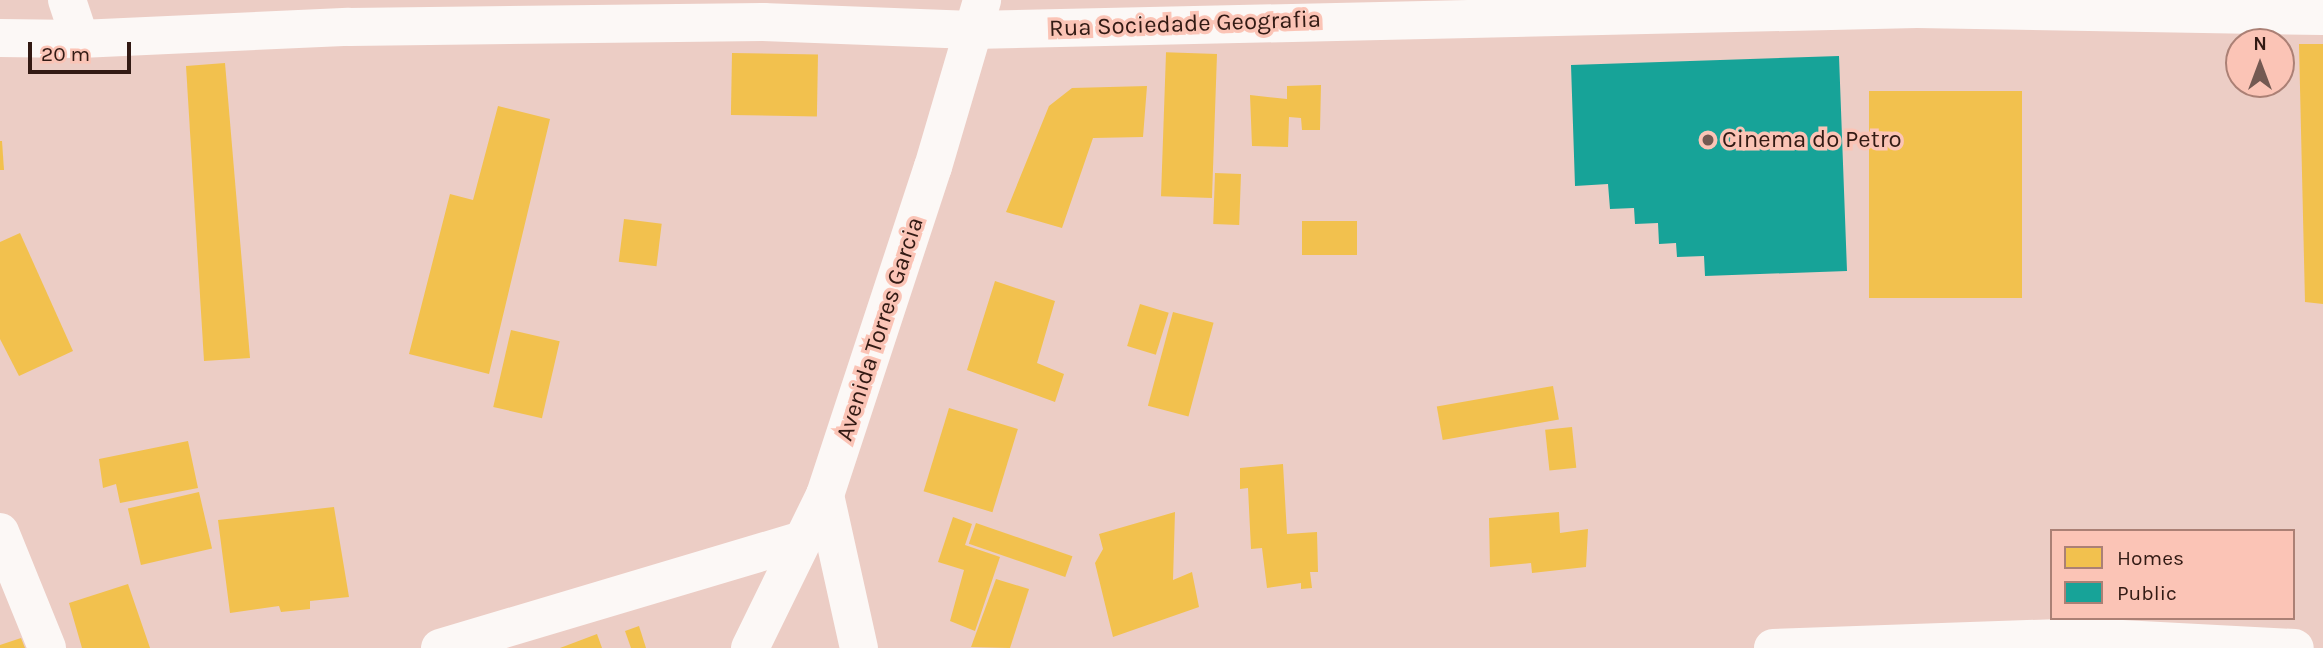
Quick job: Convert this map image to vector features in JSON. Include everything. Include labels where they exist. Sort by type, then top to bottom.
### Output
[{"type":"street","points":[[67,0],[80,39]]},
{"type":"street","name":"Rua Sociedade Geografia","points":[[0,38],[80,39],[511,24],[1526,8],[1916,5],[2323,16]]},
{"type":"street","name":"Avenida Torres Garcia","points":[[750,648],[825,495],[933,167],[977,15]]},
{"type":"street","points":[[825,495],[859,648]]},
{"type":"street","points":[[0,532],[47,648]]},
{"type":"street","points":[[440,648],[803,540]]},
{"type":"street","points":[[1773,648],[2084,637],[2295,648]]},
{"type":"building: Homes","points":[[2299,44],[2323,44],[2323,304],[2305,302]]},
{"type":"building: Homes","points":[[1166,52],[1217,54],[1212,198],[1161,196]]},
{"type":"building: Homes","points":[[732,53],[818,55],[817,116],[731,115]]},
{"type":"building: Homes","points":[[225,63],[250,358],[204,361],[186,66]]},
{"type":"building: Homes","points":[[1321,85],[1320,130],[1302,130],[1301,118],[1289,117],[1288,147],[1252,146],[1250,95],[1287,99],[1287,86]]},
{"type":"building: Homes","points":[[1147,86],[1143,137],[1093,138],[1062,228],[1006,212],[1049,106],[1072,88]]},
{"type":"building: Homes","points":[[1869,91],[2022,91],[2022,298],[1869,298]]},
{"type":"building: Homes","points":[[498,106],[550,119],[489,374],[409,354],[450,194],[473,200]]},
{"type":"building: Homes","points":[[2,141],[4,170],[0,170]]},
{"type":"building: Homes","points":[[1215,173],[1241,174],[1239,225],[1213,224]]},
{"type":"building: Homes","points":[[624,219],[662,224],[656,266],[619,262]]},
{"type":"building: Homes","points":[[1302,221],[1357,221],[1357,255],[1302,255]]},
{"type":"building: Homes","points":[[20,233],[73,351],[19,376],[0,339],[0,242]]},
{"type":"building: Homes","points":[[995,281],[1055,301],[1037,363],[1064,374],[1055,402],[967,370]]},
{"type":"building: Homes","points":[[1140,304],[1169,313],[1156,355],[1127,346]]},
{"type":"building: Homes","points":[[1173,312],[1214,323],[1188,417],[1148,406]]},
{"type":"building: Homes","points":[[511,330],[560,341],[542,418],[493,407]]},
{"type":"building: Homes","points":[[1553,386],[1559,419],[1443,440],[1437,406]]},
{"type":"building: Homes","points":[[949,408],[1018,429],[992,512],[924,491]]},
{"type":"building: Homes","points":[[1572,427],[1576,468],[1549,471],[1545,430]]},
{"type":"building: Homes","points":[[188,441],[198,488],[120,503],[116,484],[103,488],[99,459]]},
{"type":"building: Homes","points":[[1283,464],[1287,534],[1317,532],[1318,572],[1310,572],[1312,588],[1301,589],[1301,583],[1267,588],[1262,548],[1251,549],[1248,488],[1240,489],[1240,468]]},
{"type":"building: Homes","points":[[199,492],[212,549],[141,565],[128,508]]},
{"type":"building: Homes","points":[[334,507],[349,597],[310,601],[310,609],[281,612],[279,606],[230,613],[218,520]]},
{"type":"building: Homes","points":[[1175,512],[1173,580],[1192,572],[1199,607],[1113,637],[1095,563],[1103,549],[1099,534]]},
{"type":"building: Homes","points":[[1559,512],[1560,533],[1588,529],[1586,567],[1532,573],[1531,563],[1490,567],[1489,518]]},
{"type":"building: Homes","points":[[953,517],[972,524],[965,545],[1000,557],[975,631],[950,621],[964,570],[938,562]]},
{"type":"building: Homes","points":[[976,523],[1072,556],[1065,577],[969,544]]},
{"type":"building: Homes","points":[[996,579],[1029,589],[1010,648],[971,647]]},
{"type":"building: Homes","points":[[128,584],[150,648],[82,648],[69,603]]},
{"type":"building: Homes","points":[[639,626],[646,648],[631,648],[625,631]]},
{"type":"building: Homes","points":[[597,634],[602,648],[560,648]]},
{"type":"building: Homes","points":[[21,638],[25,648],[0,648],[0,645]]},
{"type":"building: Public","name":"Cinema do Petro","points":[[1839,56],[1847,271],[1705,276],[1704,256],[1677,257],[1676,243],[1659,244],[1658,223],[1635,224],[1634,208],[1610,209],[1608,184],[1575,186],[1571,65]]},
{"type":"place","name":"Cinema do Petro","points":[[1708,140]]}]
